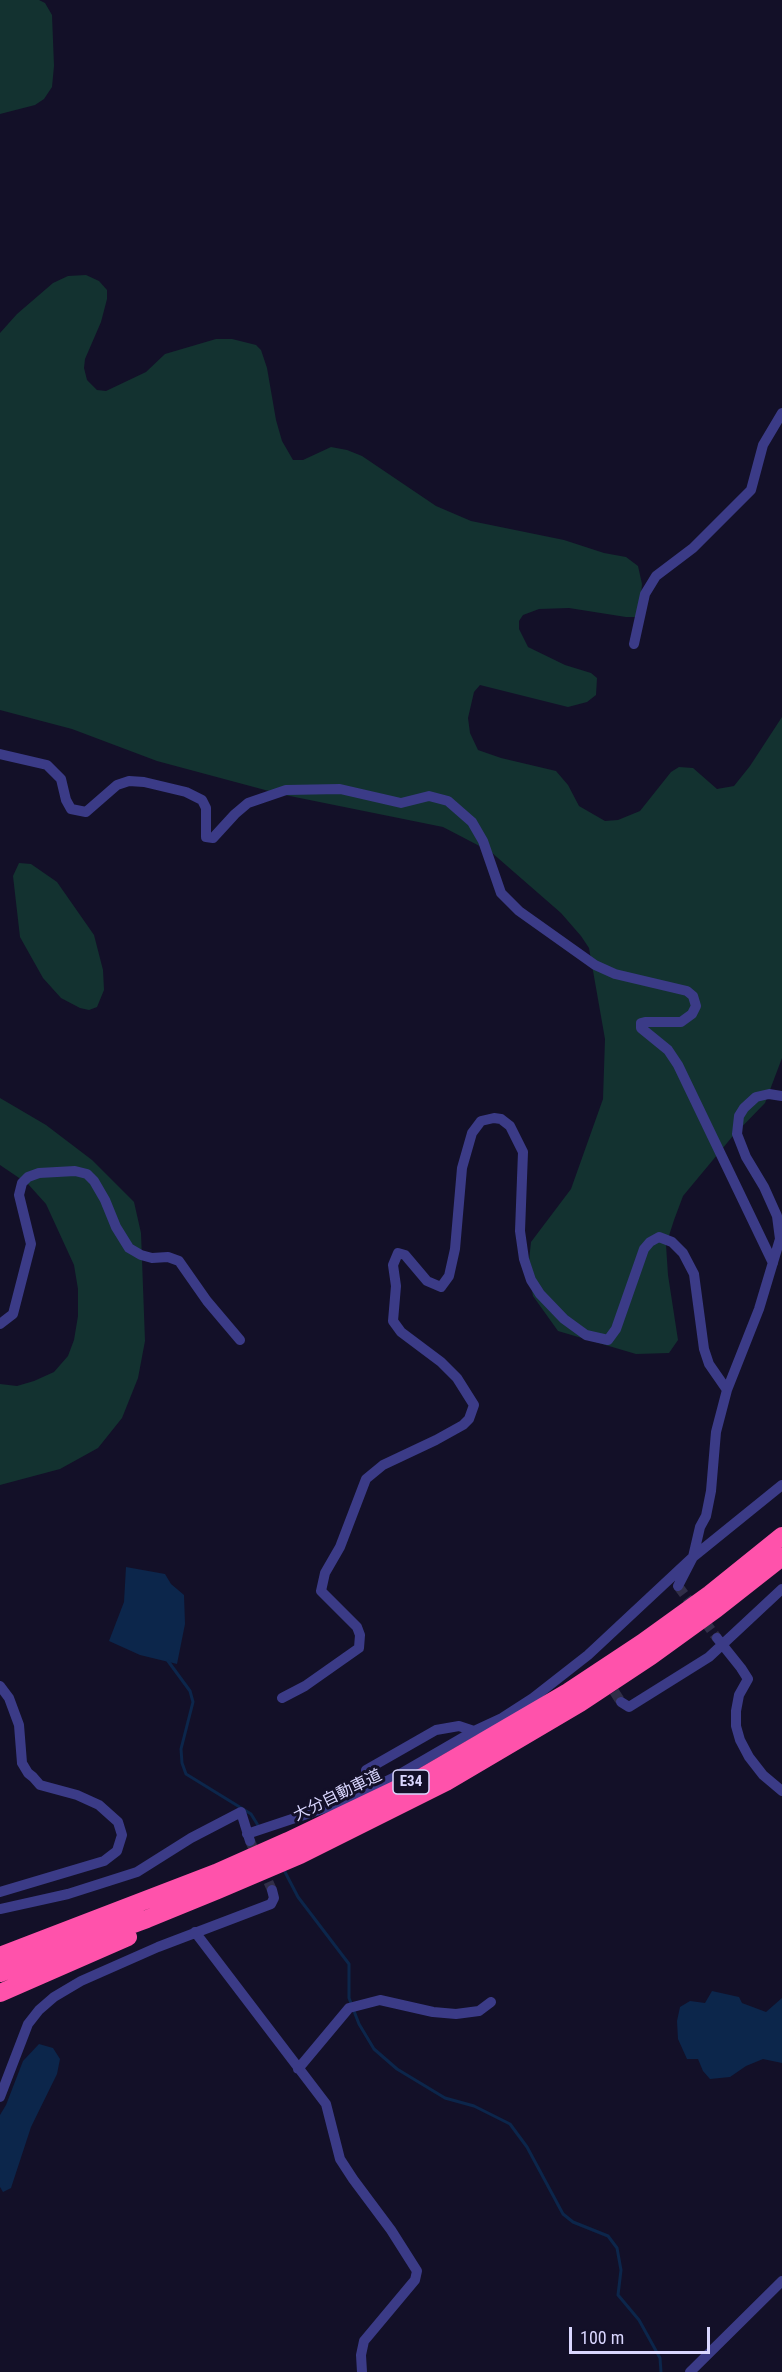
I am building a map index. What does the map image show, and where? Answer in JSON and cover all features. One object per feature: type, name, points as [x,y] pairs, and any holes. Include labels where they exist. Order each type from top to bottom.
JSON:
[{"type":"highway","name":"大分自動車道","points":[[0,1956],[135,1905],[288,1841],[424,1776],[568,1692],[642,1643],[710,1594],[782,1536]]},
{"type":"highway","name":"E34","points":[[0,1973],[147,1919],[300,1855],[446,1782],[580,1703],[707,1616],[782,1557]]},
{"type":"highway","points":[[0,1993],[159,1923],[300,1855]]},
{"type":"highway","points":[[0,1950],[135,1905]]},
{"type":"street","points":[[634,644],[645,594],[656,576],[693,548],[751,490],[763,445],[782,412]]},
{"type":"street","points":[[0,754],[47,765],[62,779],[66,800],[71,809],[86,812],[117,785],[129,781],[144,782],[186,792],[202,800],[206,808],[206,837],[213,838],[248,803],[286,790],[340,789],[401,803],[429,796],[448,801],[472,822],[483,841],[501,893],[519,911],[595,965],[615,974],[687,991],[693,996],[696,1006],[692,1014],[681,1022],[645,1022],[640,1023],[641,1028],[668,1050],[678,1065],[773,1263]]},
{"type":"street","points":[[678,1586],[693,1557],[700,1527],[706,1516],[711,1491],[716,1432],[727,1390],[759,1309],[780,1239],[777,1216],[764,1187],[746,1157],[737,1134],[739,1116],[756,1097],[769,1094],[782,1096]]},
{"type":"street","points":[[282,1698],[305,1686],[359,1648],[360,1635],[357,1627],[321,1591],[325,1573],[340,1547],[366,1479],[383,1465],[463,1425],[469,1419],[474,1405],[457,1378],[441,1362],[401,1332],[393,1321],[396,1286],[393,1264],[398,1253],[405,1255],[427,1281],[441,1287],[449,1276],[455,1249],[462,1168],[472,1133],[481,1121],[501,1119],[510,1126],[523,1152],[520,1231],[524,1259],[531,1280],[540,1294],[564,1320],[586,1335],[608,1340],[616,1329],[644,1249],[659,1237],[672,1242],[683,1253],[694,1274],[704,1349],[709,1364],[727,1390]]},
{"type":"street","points":[[0,1324],[13,1314],[31,1244],[19,1196],[22,1183],[28,1177],[39,1173],[75,1171],[87,1174],[94,1181],[129,1248],[152,1258],[168,1257],[180,1260],[207,1301],[240,1340]]},
{"type":"street","points":[[0,1909],[68,1894],[137,1872],[191,1838],[241,1812],[251,1835],[266,1827],[346,1801],[393,1778],[474,1731],[502,1718],[533,1698],[588,1655],[693,1557],[782,1485]]},
{"type":"street","points":[[621,1702],[629,1707],[709,1656],[719,1641],[782,1589]]},
{"type":"street","points":[[719,1641],[748,1679],[739,1695],[736,1711],[736,1726],[740,1740],[763,1775],[782,1791]]},
{"type":"street","points":[[588,1655],[596,1665]]},
{"type":"street","points":[[0,1686],[9,1698],[19,1725],[22,1763],[27,1773],[40,1785],[77,1795],[99,1805],[118,1822],[122,1835],[117,1851],[104,1861],[0,1892]]},
{"type":"street","points":[[366,1770],[436,1730],[459,1726],[474,1731]]},
{"type":"street","points":[[0,2097],[28,2024],[54,1997],[81,1982],[195,1932],[271,1905],[274,1898],[272,1890]]},
{"type":"street","points":[[195,1932],[326,2104],[340,2159],[392,2230],[417,2271],[415,2280],[364,2341],[361,2355],[362,2372]]},
{"type":"street","points":[[298,2069],[349,2008],[380,2000],[433,2012],[456,2014],[479,2011],[491,2002]]},
{"type":"street","points":[[690,2372],[782,2281]]},
{"type":"green space","points":[[0,0],[39,0],[45,3],[52,15],[54,66],[52,87],[44,99],[35,105],[0,114]]},
{"type":"green space","points":[[86,275],[99,281],[107,290],[101,322],[85,359],[84,368],[87,380],[97,390],[106,391],[146,372],[165,354],[216,339],[232,339],[256,345],[261,350],[267,368],[282,441],[293,460],[303,460],[331,447],[347,450],[362,456],[436,506],[471,521],[564,540],[604,553],[626,557],[638,566],[642,584],[640,607],[636,617],[569,608],[539,609],[523,615],[519,621],[519,629],[528,647],[565,665],[591,673],[597,678],[596,695],[587,702],[568,707],[480,685],[474,692],[468,718],[470,733],[478,750],[556,771],[568,785],[579,806],[605,821],[618,820],[640,811],[671,772],[679,767],[693,768],[717,789],[734,786],[782,717],[782,1058],[765,1103],[732,1137],[683,1196],[666,1245],[678,1340],[669,1353],[636,1354],[558,1331],[533,1296],[528,1270],[531,1242],[571,1189],[603,1099],[605,1039],[589,948],[561,913],[491,852],[443,827],[280,794],[157,761],[72,729],[0,710],[0,333],[17,314],[53,283],[68,276]]},
{"type":"green space","points":[[19,863],[31,864],[57,882],[94,935],[103,970],[104,990],[97,1007],[89,1010],[80,1008],[61,998],[43,978],[20,937],[13,876]]},
{"type":"green space","points":[[0,1098],[46,1125],[92,1160],[134,1202],[141,1233],[145,1341],[138,1378],[122,1418],[98,1448],[60,1469],[0,1485],[0,1384],[17,1386],[34,1381],[54,1372],[68,1356],[74,1340],[78,1316],[78,1289],[74,1265],[46,1204],[28,1184],[0,1165]]},
{"type":"water","points":[[126,1567],[165,1574],[171,1584],[184,1595],[185,1624],[177,1664],[140,1655],[109,1641],[124,1602]]},
{"type":"water","points":[[712,1991],[739,1997],[742,2003],[766,2012],[782,1998],[782,2063],[763,2059],[746,2066],[730,2077],[710,2079],[703,2071],[698,2059],[687,2059],[678,2039],[677,2021],[680,2007],[690,2001],[705,2003]]},
{"type":"water","points":[[39,2044],[53,2048],[60,2059],[57,2074],[31,2127],[11,2188],[3,2192],[0,2187],[0,2115],[23,2061]]},
{"type":"waterway","points":[[168,1661],[190,1691],[193,1702],[181,1749],[186,1774],[251,1814],[259,1827]]},
{"type":"waterway","points":[[285,1872],[298,1897],[349,1964],[349,1998],[359,2024],[374,2049],[397,2069],[445,2098],[474,2106],[510,2124],[527,2147],[563,2214],[573,2222],[608,2236],[617,2248],[621,2270],[618,2295],[639,2320],[660,2358],[661,2372]]},
{"type":"tunnel","points":[[678,1586],[717,1638]]},
{"type":"tunnel","points":[[606,1679],[621,1702]]},
{"type":"tunnel","points":[[250,1841],[272,1890]]}]
